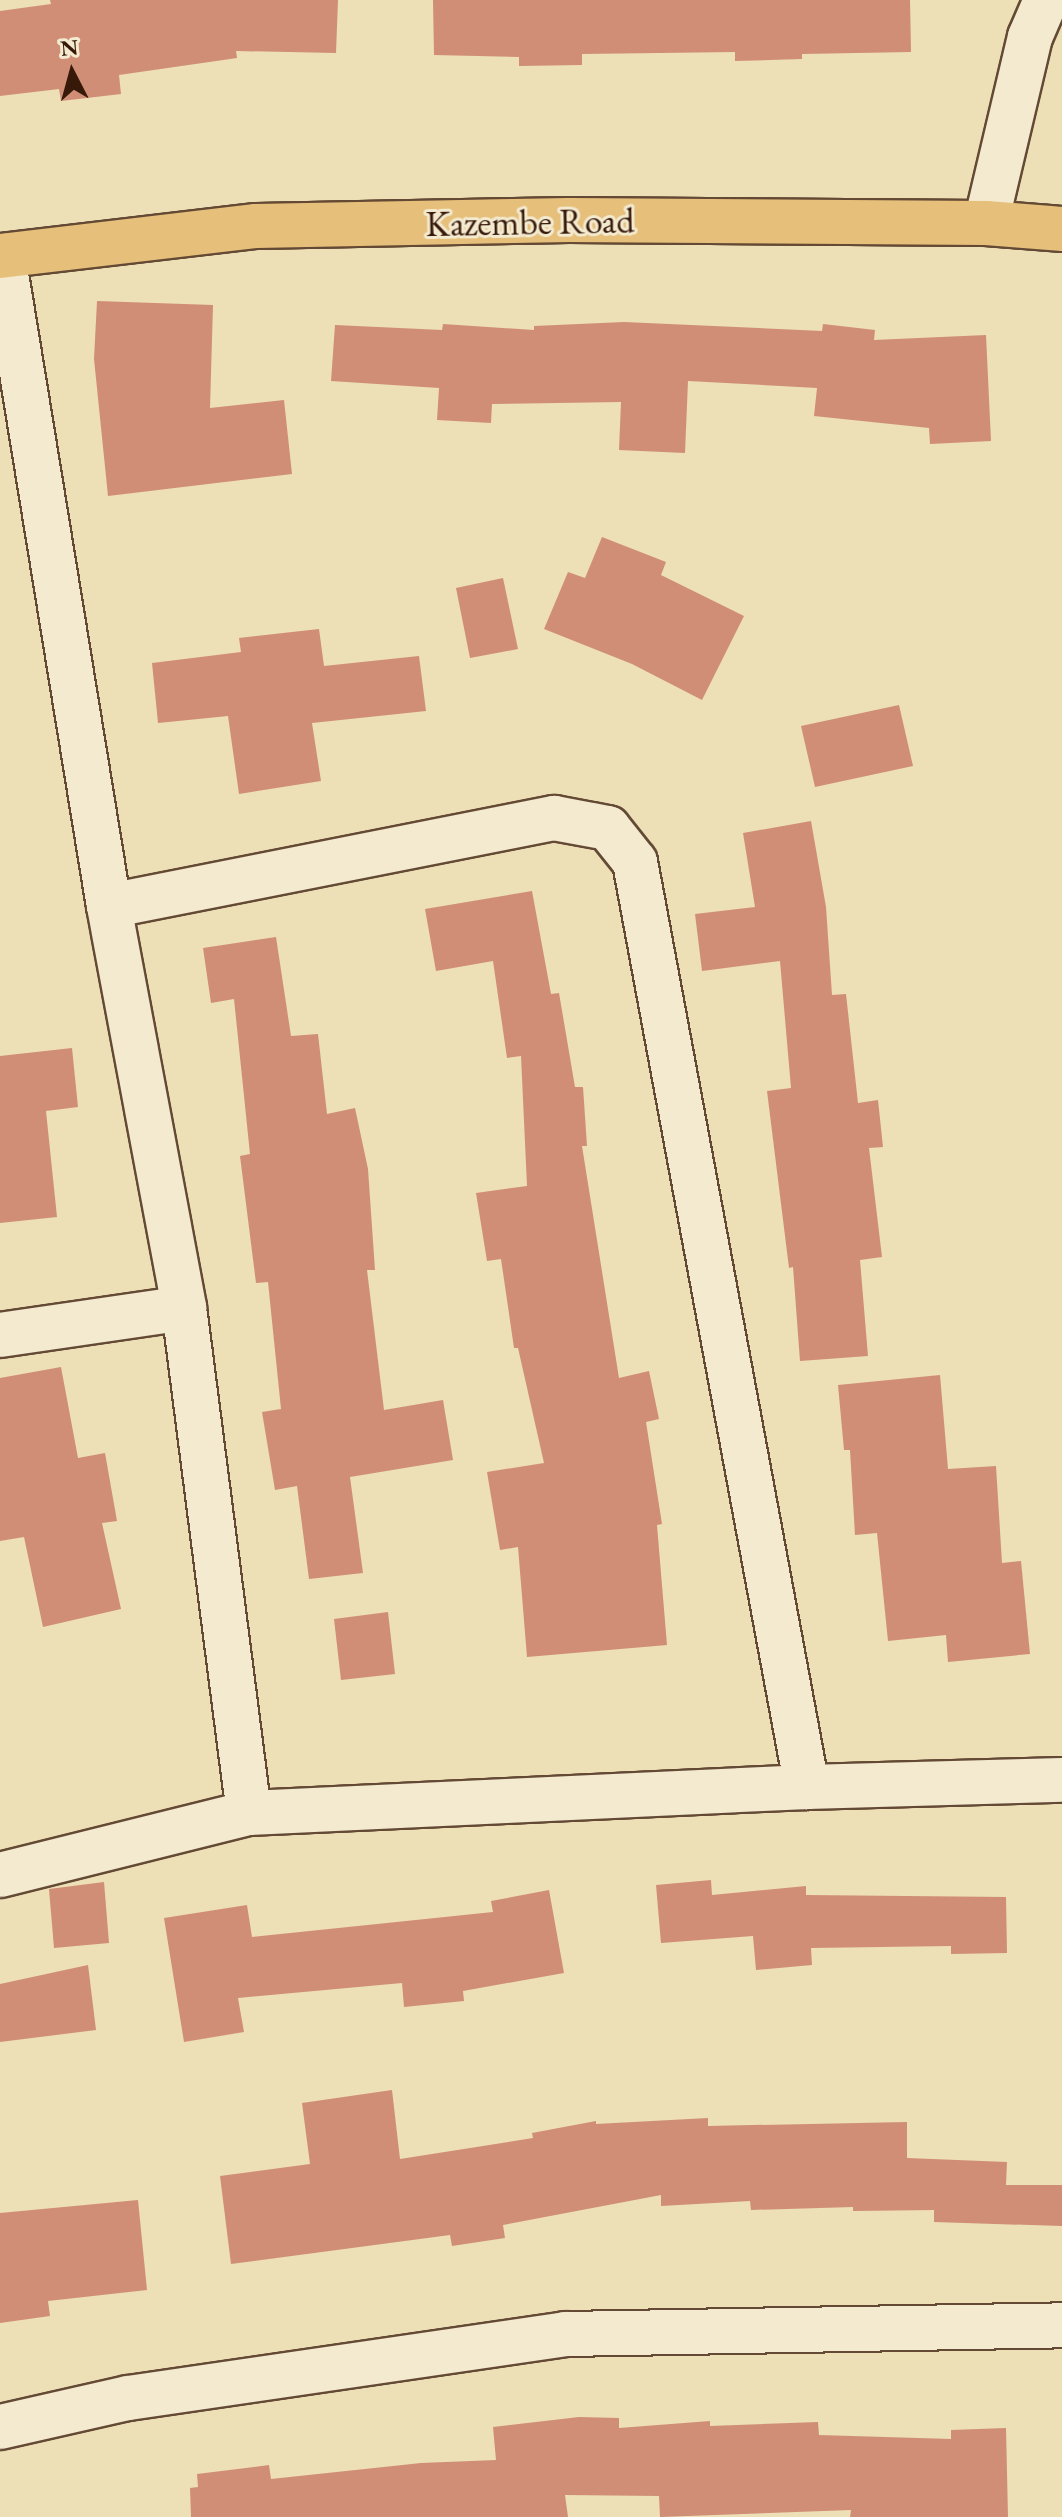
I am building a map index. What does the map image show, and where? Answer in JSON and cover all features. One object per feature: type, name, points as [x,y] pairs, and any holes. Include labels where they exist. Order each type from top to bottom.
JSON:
[{"type":"main road","name":"Kazembe Road","points":[[2,256],[256,226],[569,220],[986,223],[1062,229]]},
{"type":"street","points":[[986,223],[1030,37],[1046,0]]},
{"type":"street","points":[[2,256],[109,906],[184,1308],[249,1813]]},
{"type":"street","points":[[109,906],[554,818],[608,828],[635,862],[807,1787]]},
{"type":"street","points":[[0,1335],[184,1308]]},
{"type":"street","points":[[0,1875],[249,1813],[807,1787],[1062,1780]]},
{"type":"street","points":[[0,2427],[128,2398],[565,2334],[1062,2325]]},
{"type":"building","points":[[50,0],[338,0],[336,53],[236,51],[237,58],[119,75],[121,94],[61,101],[59,89],[0,96],[0,11],[51,4]]},
{"type":"building","points":[[433,0],[910,0],[911,52],[802,54],[802,59],[735,61],[735,52],[582,54],[582,65],[519,66],[519,57],[434,55]]},
{"type":"building","points":[[97,301],[213,305],[210,408],[284,400],[292,474],[108,496],[94,359]]},
{"type":"building","points":[[624,322],[822,331],[823,324],[875,330],[874,340],[986,335],[991,441],[930,444],[929,428],[814,416],[817,388],[688,381],[685,453],[619,450],[621,402],[492,404],[491,423],[437,420],[439,388],[331,381],[335,325],[442,330],[443,324],[534,330],[534,326]]},
{"type":"building","points":[[602,537],[666,562],[661,575],[744,616],[702,700],[632,664],[544,629],[568,572],[585,578]]},
{"type":"building","points":[[503,578],[518,649],[470,658],[456,588]]},
{"type":"building","points":[[319,629],[324,666],[419,656],[426,711],[312,723],[321,781],[239,794],[228,716],[158,723],[152,663],[241,652],[239,638]]},
{"type":"building","points":[[899,705],[913,766],[815,787],[801,726]]},
{"type":"building","points":[[811,821],[826,907],[832,995],[846,994],[858,1103],[878,1100],[883,1147],[869,1148],[882,1257],[860,1260],[868,1356],[800,1361],[793,1267],[789,1268],[767,1091],[791,1088],[780,961],[702,971],[695,914],[755,907],[743,833]]},
{"type":"building","points":[[532,891],[551,994],[559,993],[575,1087],[583,1087],[587,1146],[582,1146],[619,1378],[649,1371],[659,1419],[646,1422],[662,1524],[657,1525],[667,1645],[527,1657],[518,1547],[500,1550],[487,1472],[544,1463],[518,1348],[514,1348],[501,1259],[487,1261],[476,1193],[527,1186],[521,1056],[507,1058],[493,961],[436,971],[425,909]]},
{"type":"building","points":[[276,937],[291,1036],[318,1034],[327,1114],[355,1108],[368,1169],[375,1270],[367,1270],[384,1410],[443,1400],[453,1460],[350,1477],[363,1573],[309,1579],[297,1486],[275,1490],[262,1412],[281,1409],[268,1282],[256,1283],[240,1156],[250,1154],[234,999],[211,1003],[203,948]]},
{"type":"building","points":[[72,1048],[78,1107],[46,1111],[57,1217],[0,1223],[0,1056]]},
{"type":"building","points":[[61,1367],[78,1458],[105,1453],[117,1521],[102,1523],[121,1609],[43,1627],[24,1537],[0,1541],[0,1378]]},
{"type":"building","points":[[940,1375],[948,1469],[996,1466],[1002,1563],[1021,1561],[1030,1654],[948,1662],[946,1635],[888,1641],[877,1533],[855,1535],[850,1450],[844,1450],[838,1385]]},
{"type":"building","points":[[388,1612],[395,1674],[341,1680],[334,1619]]},
{"type":"building","points":[[711,1880],[712,1895],[806,1886],[806,1895],[1006,1897],[1007,1953],[951,1954],[951,1946],[811,1948],[812,1965],[756,1970],[753,1936],[661,1943],[656,1885]]},
{"type":"building","points":[[104,1882],[109,1943],[54,1948],[49,1889]]},
{"type":"building","points":[[549,1890],[564,1973],[463,1991],[464,2001],[404,2007],[402,1983],[238,1998],[244,2032],[184,2042],[164,1918],[247,1905],[252,1937],[493,1912],[491,1901]]},
{"type":"building","points":[[88,1965],[96,2030],[0,2042],[0,1984]]},
{"type":"building","points":[[392,2090],[400,2159],[533,2138],[532,2133],[596,2121],[596,2124],[708,2118],[708,2126],[907,2122],[907,2158],[1007,2162],[1006,2185],[1062,2185],[1062,2226],[934,2222],[934,2210],[853,2211],[853,2207],[751,2210],[750,2201],[661,2206],[661,2195],[503,2225],[505,2238],[452,2246],[450,2235],[231,2264],[220,2176],[310,2164],[302,2103]]},
{"type":"building","points":[[138,2200],[147,2290],[48,2301],[50,2316],[0,2323],[0,2213]]},
{"type":"building","points":[[579,2417],[619,2418],[619,2428],[710,2421],[710,2426],[818,2422],[819,2435],[951,2439],[951,2430],[1006,2428],[1008,2517],[850,2517],[851,2510],[660,2517],[659,2496],[565,2495],[568,2517],[191,2517],[190,2488],[198,2487],[197,2474],[269,2465],[271,2479],[421,2463],[496,2460],[493,2427]]}]
